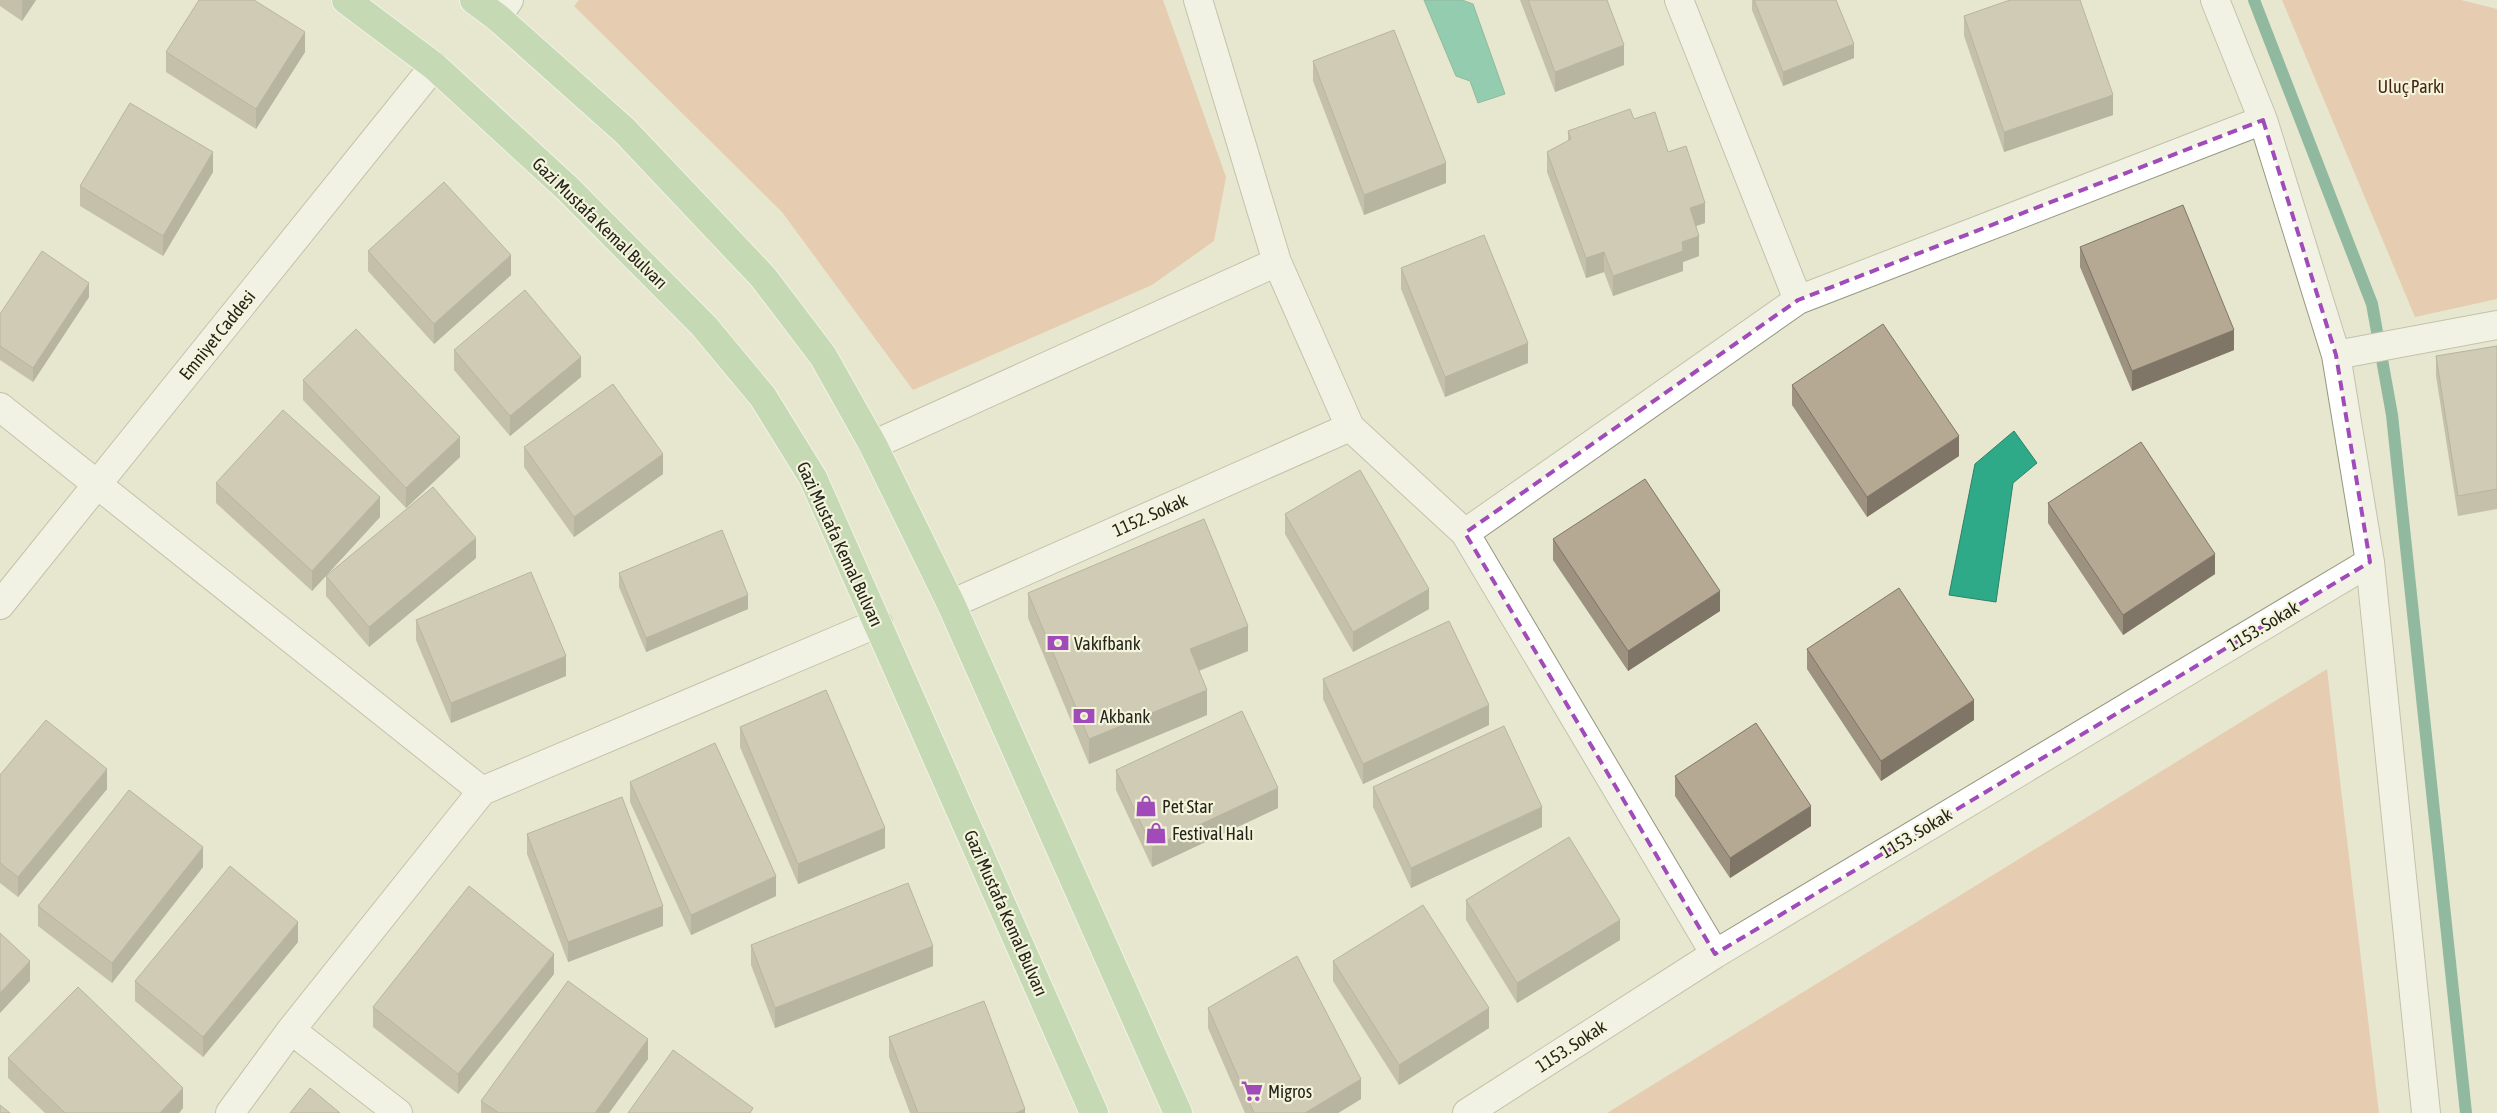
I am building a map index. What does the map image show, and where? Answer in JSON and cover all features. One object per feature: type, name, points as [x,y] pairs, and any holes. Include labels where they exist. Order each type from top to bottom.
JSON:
[{"type":"main road","name":"Gazi Mustafa Kemal Bulvarı","points":[[346,0],[434,66],[567,188],[704,326],[763,397],[813,478],[1094,1113]]},
{"type":"main road","points":[[474,0],[503,8],[625,131],[764,277],[822,356],[873,444],[951,604],[1178,1113]]},
{"type":"street","points":[[1198,0],[1277,262],[1350,426],[1465,533],[1715,954]]},
{"type":"street","points":[[1679,0],[1798,300]]},
{"type":"street","points":[[2215,0],[2263,120],[2344,354],[2370,562],[2426,1113]]},
{"type":"street","name":"Emniyet Caddesi","points":[[0,605],[434,66]]},
{"type":"street","points":[[1465,533],[1798,300],[2263,120]]},
{"type":"street","points":[[873,444],[1277,262]]},
{"type":"street","points":[[2344,354],[2497,325]]},
{"type":"street","points":[[0,407],[482,791]]},
{"type":"street","name":"1152. Sokak","points":[[951,604],[1350,426]]},
{"type":"street","name":"1153. Sokak","points":[[1466,1113],[1715,954],[2370,562]]},
{"type":"street","points":[[230,1113],[291,1030],[482,791],[878,623]]},
{"type":"street","points":[[291,1030],[398,1113]]},
{"type":"highlighted area","points":[[2263,120],[2336,355],[2370,562],[1715,954],[1465,533],[1798,300]]},
{"type":"green space","points":[[579,0],[1163,0],[1226,177],[1214,241],[1152,285],[913,390],[782,212],[574,6]]},
{"type":"green space","name":"Uluç Parkı","points":[[2282,0],[2461,0],[2497,9],[2497,299],[2415,317]]},
{"type":"green space","points":[[2327,669],[2379,1113],[1607,1113]]},
{"type":"shaded area","points":[[1424,0],[1462,0],[1473,4],[1505,94],[1478,103],[1470,81],[1456,76]]},
{"type":"shaded area","points":[[2014,431],[2037,463],[2013,483],[1996,602],[1949,595],[1975,464]]},
{"type":"building","points":[[199,0],[254,0],[305,32],[256,109],[166,52]]},
{"type":"building","points":[[1528,0],[1607,0],[1624,45],[1555,72]]},
{"type":"building","points":[[1754,0],[1836,0],[1854,44],[1783,72]]},
{"type":"building","points":[[2010,0],[2080,0],[2113,95],[2004,132],[1964,16]]},
{"type":"building","points":[[1394,30],[1446,163],[1364,195],[1313,61]]},
{"type":"building","points":[[130,103],[213,152],[163,236],[80,186]]},
{"type":"building","points":[[1630,109],[1634,119],[1655,112],[1668,152],[1686,146],[1705,203],[1690,208],[1699,236],[1682,242],[1683,251],[1613,276],[1604,252],[1586,258],[1547,152],[1571,139],[1568,131]]},
{"type":"building","points":[[444,182],[511,255],[434,324],[368,251]]},
{"type":"building","points":[[2183,205],[2234,330],[2132,371],[2080,247]]},
{"type":"building","points":[[1484,235],[1528,343],[1445,377],[1401,268]]},
{"type":"building","points":[[42,251],[89,283],[33,368],[0,346],[0,314]]},
{"type":"building","points":[[525,290],[581,357],[510,416],[454,350]]},
{"type":"building","points":[[1883,324],[1959,436],[1867,497],[1792,385]]},
{"type":"building","points":[[356,329],[460,437],[406,488],[303,380]]},
{"type":"building","points":[[2497,346],[2497,489],[2458,496],[2436,356]]},
{"type":"building","points":[[613,384],[663,454],[574,517],[524,447]]},
{"type":"building","points":[[283,410],[380,497],[312,571],[216,483]]},
{"type":"building","points":[[2141,442],[2215,554],[2123,615],[2048,503]]},
{"type":"building","points":[[1360,470],[1429,589],[1353,632],[1285,514]]},
{"type":"building","points":[[1645,479],[1720,591],[1628,651],[1553,539]]},
{"type":"building","points":[[433,487],[476,538],[369,627],[326,576]]},
{"type":"building","points":[[1204,519],[1248,626],[1190,649],[1207,690],[1089,739],[1028,593]]},
{"type":"building","points":[[722,530],[748,595],[646,638],[619,573]]},
{"type":"building","points":[[531,572],[566,656],[451,703],[416,620]]},
{"type":"building","points":[[1899,588],[1974,700],[1881,761],[1807,649]]},
{"type":"building","points":[[1449,621],[1489,705],[1363,764],[1323,679]]},
{"type":"building","points":[[826,690],[885,828],[798,864],[740,727]]},
{"type":"building","points":[[1242,711],[1278,788],[1152,847],[1116,770]]},
{"type":"building","points":[[46,720],[107,769],[18,877],[0,863],[0,775]]},
{"type":"building","points":[[1756,723],[1811,806],[1730,858],[1675,776]]},
{"type":"building","points":[[1504,726],[1542,807],[1411,868],[1373,787]]},
{"type":"building","points":[[715,743],[776,876],[691,915],[630,782]]},
{"type":"building","points":[[129,790],[203,847],[112,963],[38,906]]},
{"type":"building","points":[[622,797],[663,906],[568,942],[527,834]]},
{"type":"building","points":[[1569,837],[1620,920],[1517,983],[1466,900]]},
{"type":"building","points":[[230,866],[298,922],[203,1037],[135,981]]},
{"type":"building","points":[[908,883],[933,946],[775,1008],[751,945]]},
{"type":"building","points":[[469,886],[554,954],[458,1074],[373,1007]]},
{"type":"building","points":[[1423,905],[1489,1008],[1399,1065],[1333,961]]},
{"type":"building","points":[[0,933],[30,961],[0,993]]},
{"type":"building","points":[[1297,956],[1361,1079],[1305,1113],[1254,1113],[1208,1008]]},
{"type":"building","points":[[568,981],[648,1039],[595,1113],[499,1113],[481,1101]]},
{"type":"building","points":[[78,987],[183,1088],[160,1113],[65,1113],[8,1058]]},
{"type":"building","points":[[984,1001],[1025,1109],[1016,1113],[918,1113],[889,1037]]},
{"type":"building","points":[[673,1050],[753,1108],[750,1113],[628,1113]]},
{"type":"building","points":[[310,1088],[340,1113],[290,1113]]},
{"type":"building","points":[[0,1105],[10,1113],[0,1113]]},
{"type":"waterway","points":[[2254,0],[2372,304],[2392,415],[2466,1113]]},
{"type":"place","name":"Vakıfbank","points":[[1058,643]]},
{"type":"place","name":"Akbank","points":[[1084,716]]},
{"type":"place","name":"Pet Star","points":[[1146,806]]},
{"type":"place","name":"Festival Halı","points":[[1156,833]]},
{"type":"place","name":"Migros","points":[[1252,1091]]}]
